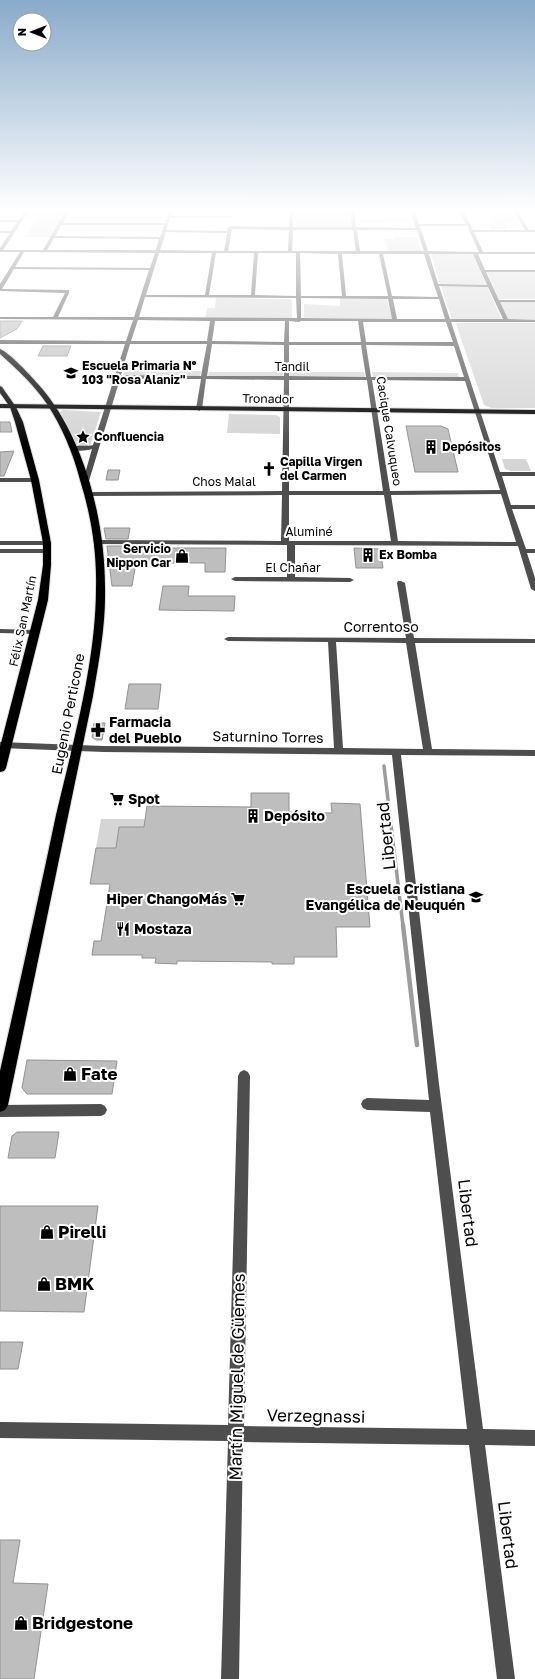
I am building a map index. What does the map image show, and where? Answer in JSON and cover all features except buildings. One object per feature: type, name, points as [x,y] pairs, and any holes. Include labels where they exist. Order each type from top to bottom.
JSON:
[{"type":"highway","name":"Eugenio Perticone","points":[[0,351],[32,381],[53,408],[81,466],[98,542],[101,587],[98,628],[88,696],[0,1105]]},
{"type":"highway","name":"Félix San Martín","points":[[0,388],[13,407],[21,429],[35,480],[47,547],[45,589],[35,632],[3,745],[0,768]]},
{"type":"main road","name":"Tronador","points":[[0,406],[53,408],[535,412]]},
{"type":"street","points":[[45,290],[67,291],[55,318]]},
{"type":"street","points":[[87,489],[107,408],[145,290]]},
{"type":"street","points":[[207,296],[208,290]]},
{"type":"street","points":[[253,290],[253,297]]},
{"type":"street","points":[[299,290],[299,321]]},
{"type":"street","points":[[343,290],[344,297]]},
{"type":"street","points":[[389,290],[395,321]]},
{"type":"street","points":[[439,290],[535,589]]},
{"type":"street","points":[[492,290],[506,321]]},
{"type":"street","points":[[143,296],[441,298]]},
{"type":"street","points":[[496,301],[535,301]]},
{"type":"street","points":[[0,318],[287,321],[535,321]]},
{"type":"street","points":[[199,409],[213,320]]},
{"type":"street","points":[[287,321],[286,493],[291,580]]},
{"type":"street","name":"Cacique Calvuqueo","points":[[360,321],[395,544]]},
{"type":"street","points":[[0,342],[456,344]]},
{"type":"street","points":[[119,370],[127,370]]},
{"type":"street","points":[[197,370],[212,371]]},
{"type":"street","name":"Tandil","points":[[279,371],[294,371]]},
{"type":"street","points":[[360,371],[375,372]]},
{"type":"street","points":[[457,372],[465,372]]},
{"type":"street","name":"Tandil","points":[[117,376],[467,379]]},
{"type":"street","points":[[73,448],[86,449],[97,446]]},
{"type":"street","points":[[498,474],[535,474]]},
{"type":"street","points":[[0,480],[35,480]]},
{"type":"street","name":"Chos Malal","points":[[87,489],[286,493],[504,492]]},
{"type":"street","points":[[508,506],[535,507]]},
{"type":"street","name":"Aluminé","points":[[98,542],[395,544],[521,548],[535,551]]},
{"type":"street","points":[[0,543],[47,547]]},
{"type":"street","points":[[0,551],[47,547]]},
{"type":"street","name":"El Chañar","points":[[235,579],[350,580]]},
{"type":"street","points":[[401,583],[428,752]]},
{"type":"street","points":[[0,631],[35,632]]},
{"type":"street","name":"Correntoso","points":[[228,639],[535,641]]},
{"type":"street","points":[[332,640],[339,752]]},
{"type":"street","name":"Saturnino Torres","points":[[3,745],[76,749],[535,753]]},
{"type":"street","name":"Libertad","points":[[396,752],[435,1106],[506,1679]]},
{"type":"street","name":"Martín Miguel de Güemes","points":[[230,1679],[244,1076]]},
{"type":"street","points":[[367,1104],[435,1106]]},
{"type":"street","points":[[0,1111],[101,1110]]},
{"type":"street","name":"Verzegnassi","points":[[0,1430],[535,1438]]},
{"type":"shaded area","points":[[442,290],[489,290],[502,320],[452,320]]},
{"type":"shaded area","points":[[495,290],[535,290],[535,299],[499,299]]},
{"type":"shaded area","points":[[216,298],[289,299],[292,300],[292,318],[205,319],[207,308],[215,308]]},
{"type":"shaded area","points":[[340,298],[387,299],[392,319],[304,318],[304,304],[340,306]]},
{"type":"shaded area","points":[[500,302],[535,302],[535,320],[508,320]]},
{"type":"shaded area","points":[[535,323],[535,408],[491,408],[484,405],[456,324]]},
{"type":"shaded area","points":[[124,371],[201,371],[200,376],[123,375]]},
{"type":"shaded area","points":[[209,372],[283,372],[283,376],[208,376]]},
{"type":"shaded area","points":[[290,372],[364,372],[365,377],[290,376]]},
{"type":"shaded area","points":[[372,372],[458,373],[459,378],[373,377]]},
{"type":"shaded area","points":[[63,410],[101,412],[90,446],[78,447],[76,445],[59,412]]},
{"type":"shaded area","points":[[229,414],[276,415],[280,417],[280,434],[227,433]]},
{"type":"shaded area","points":[[502,459],[526,459],[531,471],[511,471],[505,469]]},
{"type":"shaded area","points":[[101,819],[145,819],[144,827],[119,827],[116,848],[96,848]]},
{"type":"waterway","points":[[384,766],[403,926]]},
{"type":"waterway","points":[[403,925],[417,1045]]},
{"type":"place","name":"Escuela Primaria Nº 103 \"Rosa Alaniz\"","points":[[71,373]]},
{"type":"place","name":"Confluencia","points":[[83,437]]},
{"type":"place","name":"Depósitos","points":[[431,447]]},
{"type":"place","name":"Capilla Virgen del Carmen","points":[[269,469]]},
{"type":"place","name":"Ex Bomba","points":[[368,555]]},
{"type":"place","name":"Servicio Nippon Car","points":[[182,556]]},
{"type":"place","name":"Farmacia del Pueblo","points":[[98,730]]},
{"type":"place","name":"Spot","points":[[117,799]]},
{"type":"place","name":"Depósito","points":[[253,816]]},
{"type":"place","name":"Escuela Cristiana Evangélica de Neuquén","points":[[476,897]]},
{"type":"place","name":"Hiper ChangoMás","points":[[238,899]]},
{"type":"place","name":"Mostaza","points":[[123,929]]},
{"type":"place","name":"Fate","points":[[70,1074]]},
{"type":"place","name":"Pirelli","points":[[47,1232]]},
{"type":"place","name":"BMK","points":[[44,1284]]},
{"type":"place","name":"Bridgestone","points":[[21,1623]]}]
